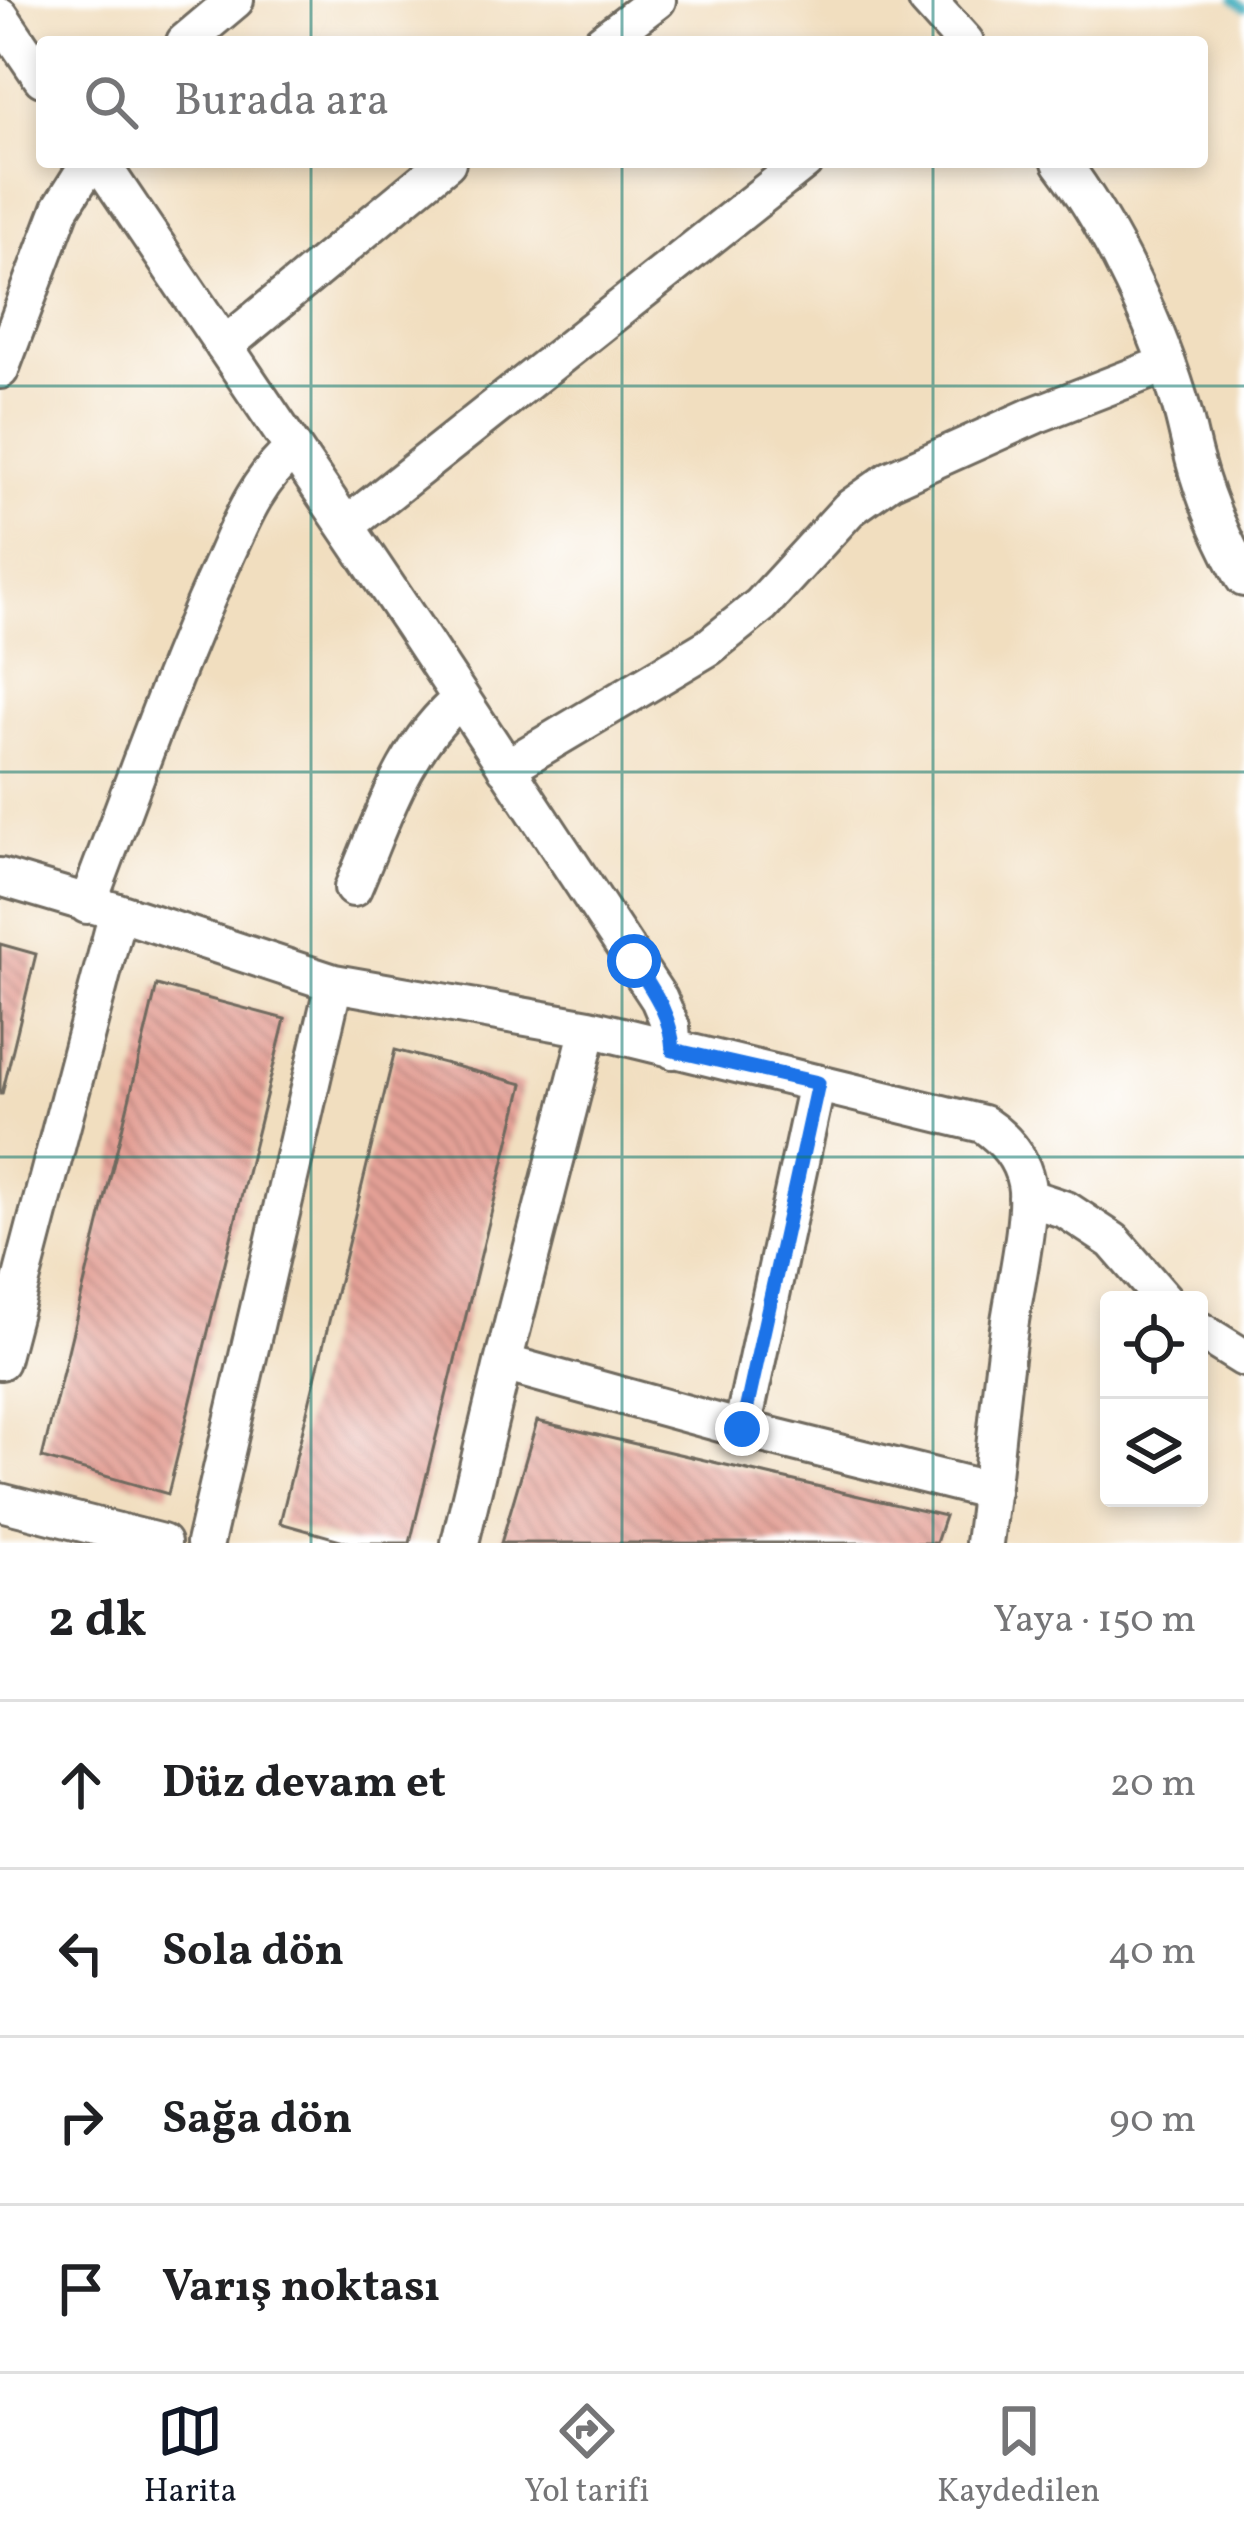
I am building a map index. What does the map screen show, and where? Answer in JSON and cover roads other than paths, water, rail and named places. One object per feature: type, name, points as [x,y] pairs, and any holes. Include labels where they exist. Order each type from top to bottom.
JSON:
[{"type":"street","points":[[191,36],[235,0]]},
{"type":"street","points":[[610,36],[657,0]]},
{"type":"street","points":[[927,0],[958,36]]},
{"type":"street","points":[[0,16],[36,69]]},
{"type":"street","points":[[0,370],[61,208],[86,168]]},
{"type":"street","points":[[104,168],[659,999],[671,1027],[673,1050]]},
{"type":"street","points":[[224,346],[441,168]]},
{"type":"street","points":[[346,526],[796,168]]},
{"type":"street","points":[[1066,168],[1118,256],[1166,364],[1209,505],[1244,578]]},
{"type":"street","points":[[506,768],[709,647],[773,593],[849,509],[890,480],[1035,415],[1166,364]]},
{"type":"street","points":[[0,1361],[103,908],[179,657],[254,495],[264,478],[294,449]]},
{"type":"street","points":[[353,888],[409,759],[433,725],[461,699]]},
{"type":"street","points":[[0,877],[334,983],[589,1028],[983,1124],[1013,1153],[1028,1197],[984,1543]]},
{"type":"street","points":[[205,1543],[334,983]]},
{"type":"street","points":[[460,1543],[589,1028]]},
{"type":"street","points":[[742,1429],[818,1083]]},
{"type":"street","points":[[1028,1197],[1066,1210],[1112,1241],[1156,1291]]},
{"type":"street","points":[[1208,1336],[1244,1358]]},
{"type":"street","points":[[503,1363],[991,1491]]},
{"type":"street","points":[[0,1502],[162,1543]]},
{"type":"waterway","points":[[1234,0],[1244,8]]}]
